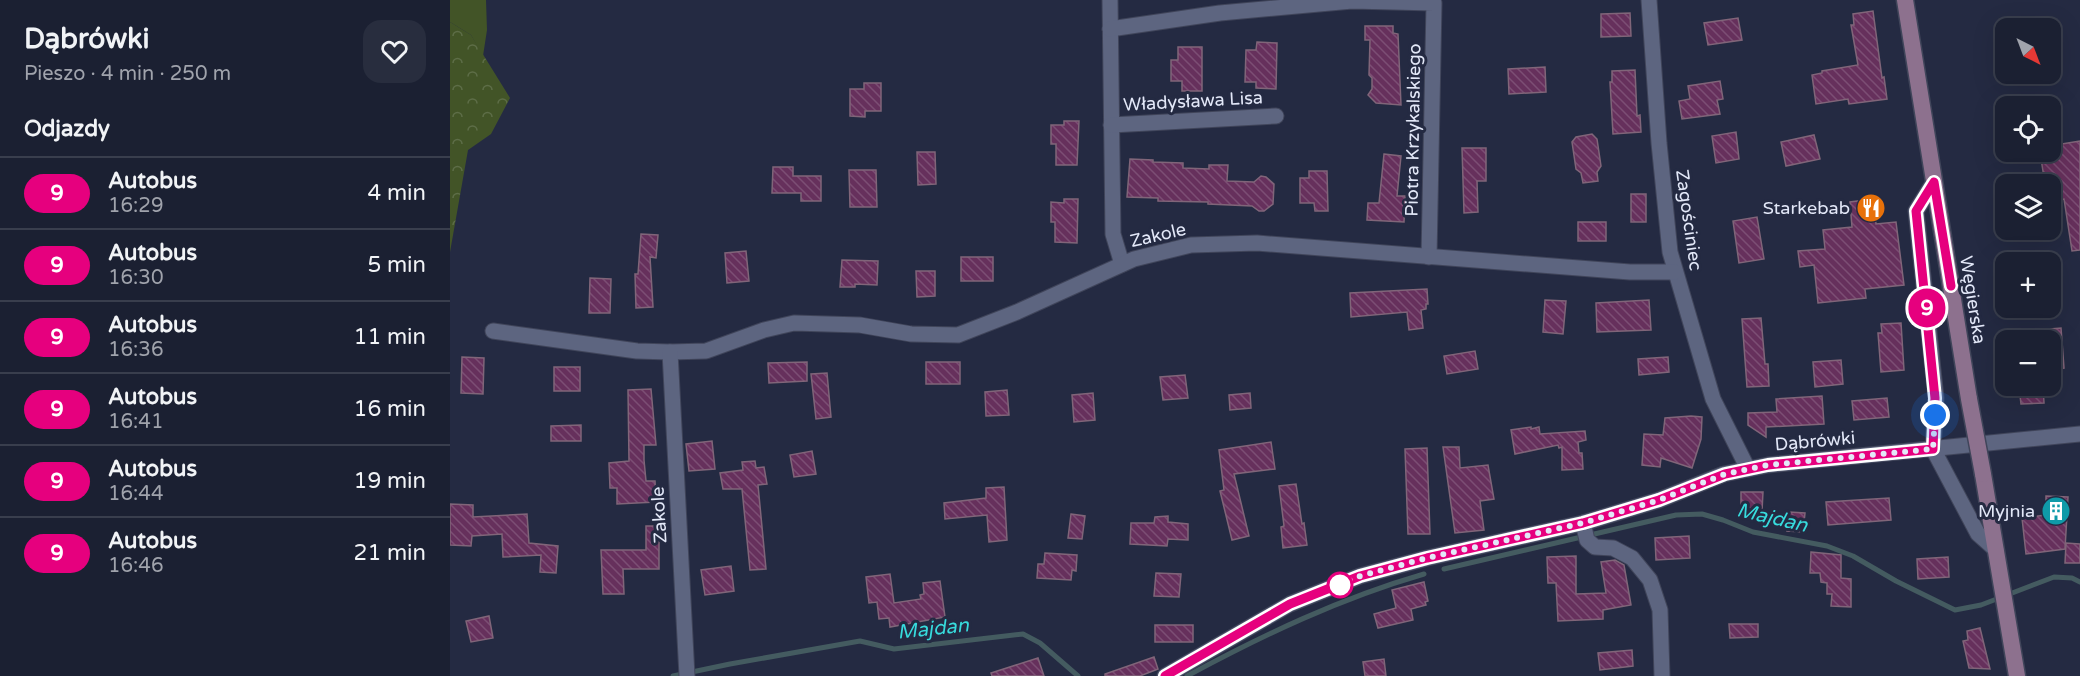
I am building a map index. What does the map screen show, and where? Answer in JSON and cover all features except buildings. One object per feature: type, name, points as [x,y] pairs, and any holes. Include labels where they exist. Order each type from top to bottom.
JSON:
[{"type":"main road","name":"Węgierska","points":[[1905,0],[2017,676]]},
{"type":"street","name":"Władysława Lisa","points":[[1110,0],[1113,234],[1122,264]]},
{"type":"street","name":"Zagościniec","points":[[1649,0],[1659,143],[1670,252],[1713,399],[1748,469]]},
{"type":"street","name":"Piotra Krzykalskiego","points":[[1110,29],[1220,13],[1341,2],[1434,3],[1429,257]]},
{"type":"street","name":"Władysława Lisa","points":[[1111,125],[1276,116]]},
{"type":"street","points":[[1934,182],[1916,211],[1935,398],[1933,449],[1978,534],[1996,550]]},
{"type":"street","name":"Zakole","points":[[493,331],[588,345],[670,352],[706,351],[764,330],[794,323],[860,325],[911,334],[958,335],[1017,312],[1134,259],[1191,245],[1257,243],[1630,272],[1675,272]]},
{"type":"street","name":"Zakole","points":[[670,352],[687,673]]},
{"type":"street","name":"Dąbrówki","points":[[1165,676],[1290,604],[1360,576],[1427,558],[1585,531],[1725,474],[1768,465],[2080,434]]},
{"type":"street","points":[[1585,531],[1594,547],[1613,548],[1632,558],[1650,580],[1660,610],[1662,676]]},
{"type":"green space","points":[[450,0],[486,0],[487,30],[483,56],[471,35],[450,22]]},
{"type":"green space","points":[[450,22],[471,35],[510,98],[491,134],[468,150],[450,252]]},
{"type":"waterway","name":"Majdan","points":[[1444,569],[1676,515],[1702,514],[1753,532],[1827,546],[1853,556],[1896,581],[1955,610],[1981,605],[2054,577],[2072,578],[2080,582]]},
{"type":"waterway","name":"Majdan","points":[[1187,676],[1244,646],[1333,606],[1424,574]]},
{"type":"waterway","name":"Majdan","points":[[673,676],[860,641],[894,649],[1023,634],[1040,643],[1078,676]]},
{"type":"bus line","name":"9","points":[[1165,676],[1290,604],[1360,576],[1427,558],[1583,523],[1659,500],[1725,474],[1768,465],[1933,449],[1935,398],[1916,211],[1934,182],[1951,286]]},
{"type":"place","name":"Starkebab","points":[[1871,208]]},
{"type":"place","name":"Myjnia","points":[[2056,511]]},
{"type":"route","points":[[1340,585],[1360,576],[1427,558],[1583,523],[1659,500],[1725,474],[1768,465],[1933,449],[1935,415]]}]
